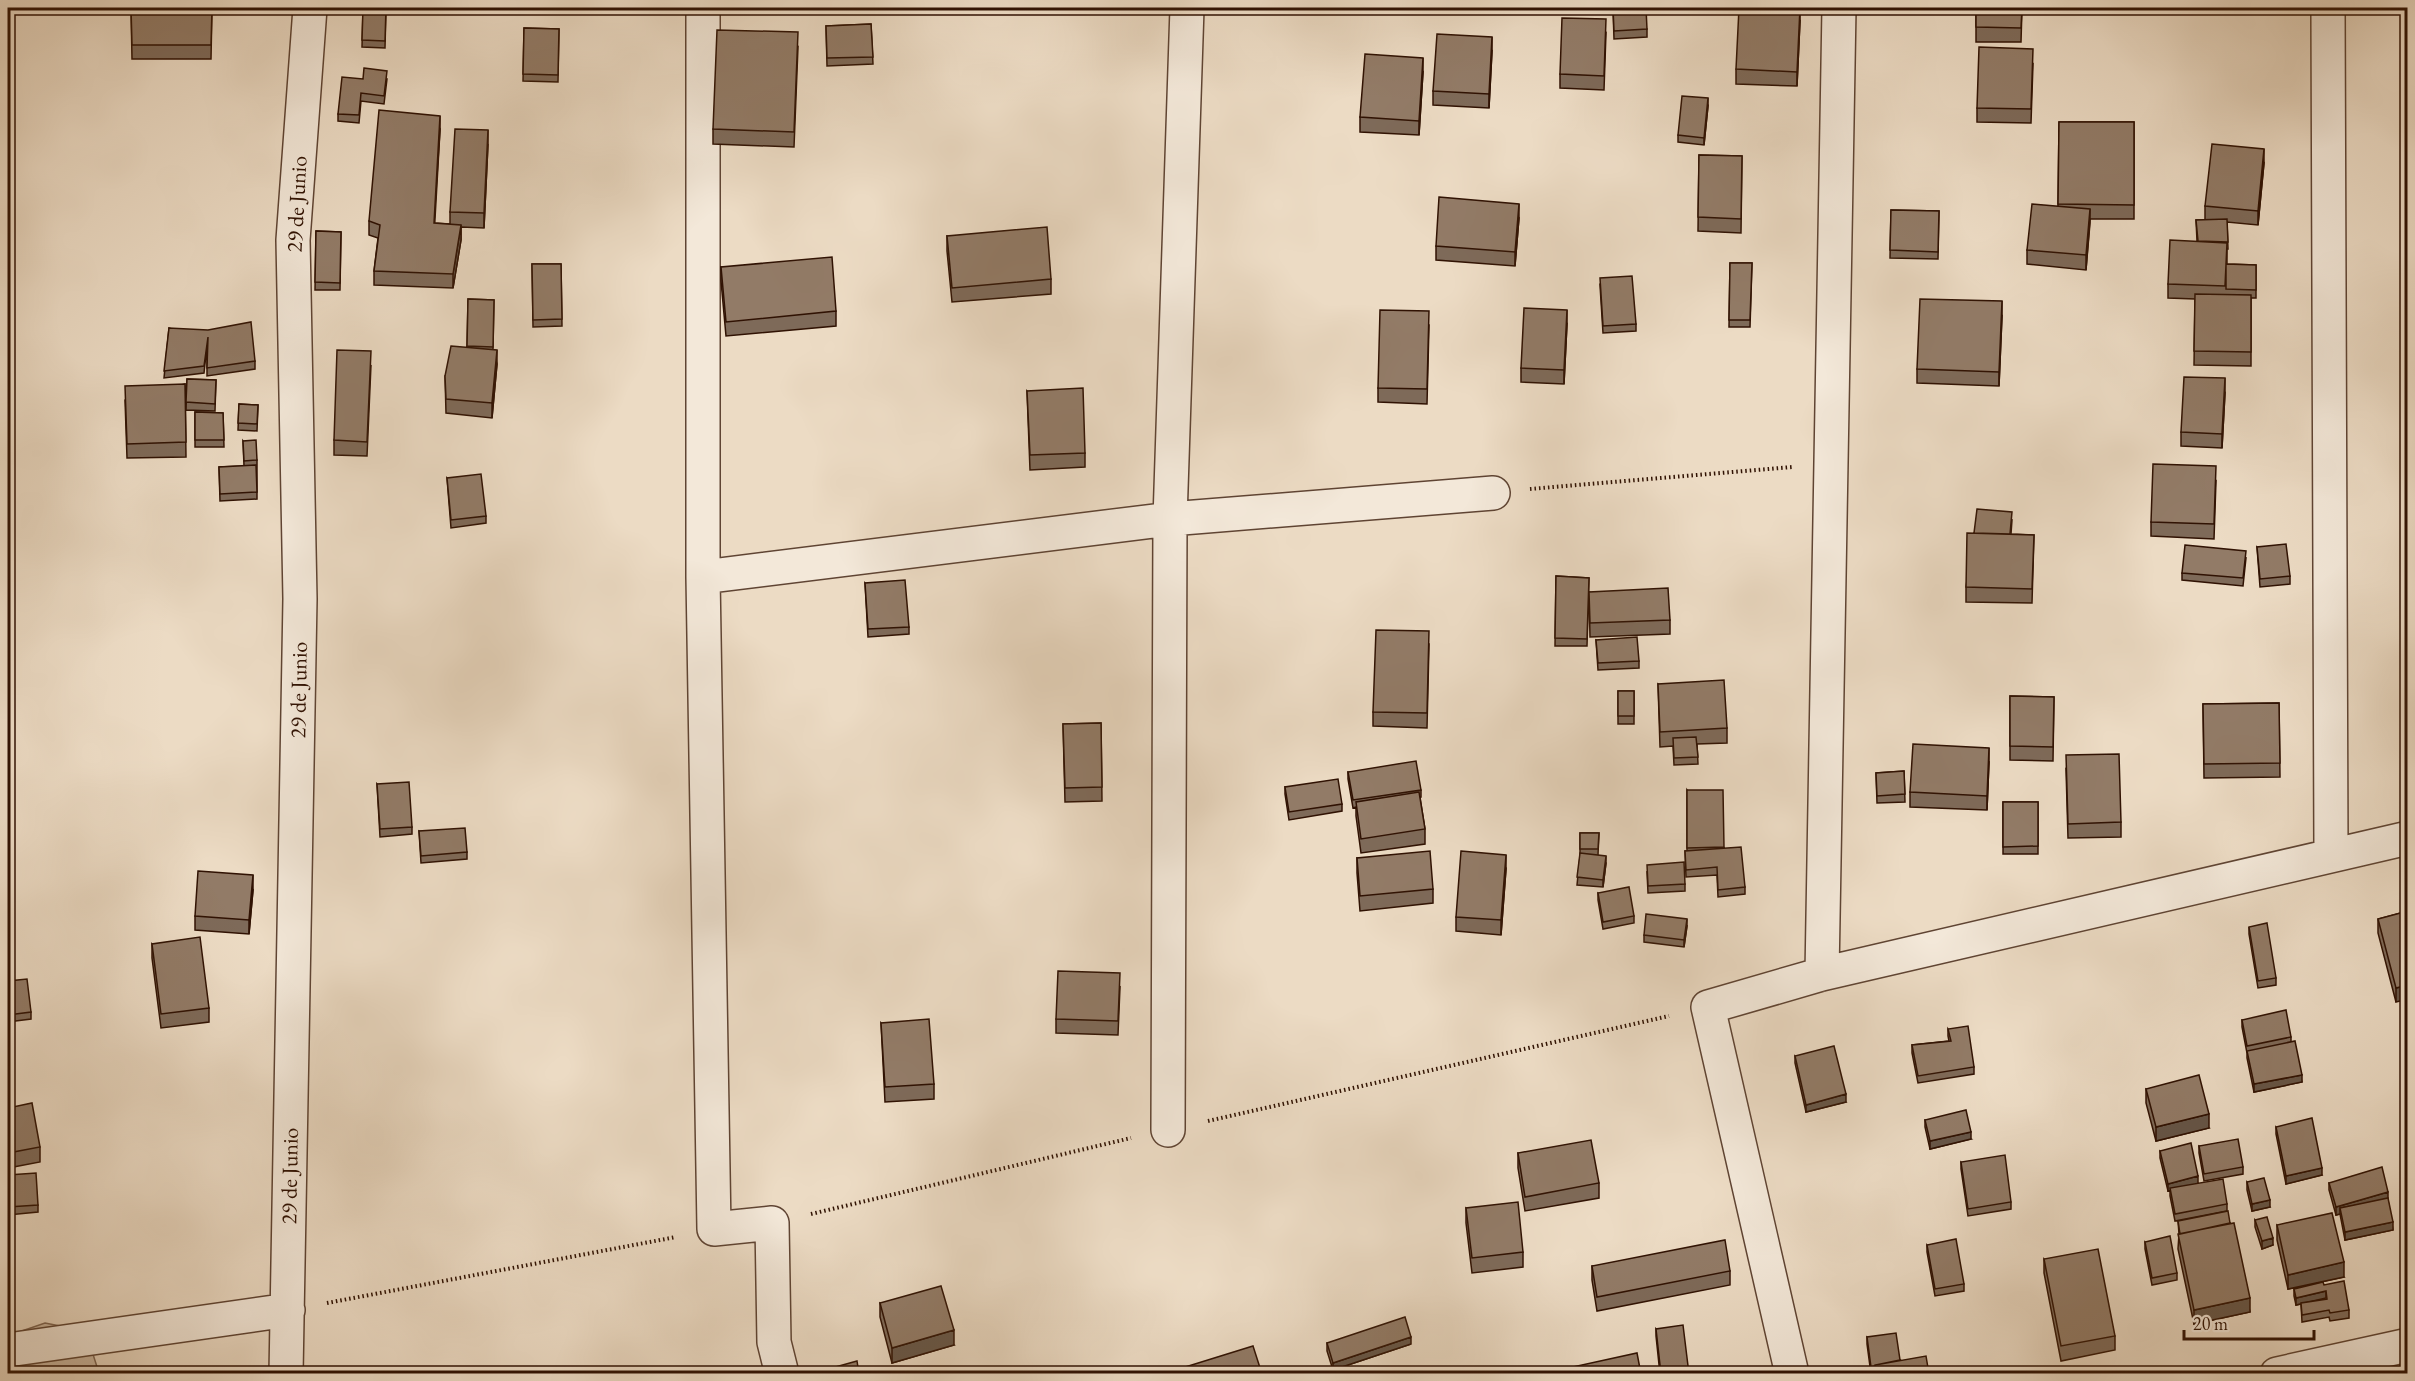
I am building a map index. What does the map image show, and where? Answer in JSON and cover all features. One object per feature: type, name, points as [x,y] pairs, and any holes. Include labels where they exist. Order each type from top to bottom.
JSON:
[{"type":"street","name":"29 de Junio","points":[[286,1374],[300,599],[293,240],[310,8]]},
{"type":"street","points":[[703,8],[703,577],[714,1229],[772,1223],[774,1342],[782,1374]]},
{"type":"street","points":[[1168,1130],[1170,519],[1187,8]]},
{"type":"street","points":[[1822,974],[1839,8]]},
{"type":"street","points":[[2328,8],[2331,854]]},
{"type":"street","points":[[703,577],[1170,519],[1493,493]]},
{"type":"street","points":[[1792,1374],[1708,1008],[1822,974],[2331,854],[2408,838]]},
{"type":"street","points":[[8,1350],[288,1310]]},
{"type":"street","points":[[2277,1374],[2408,1345]]},
{"type":"path","points":[[1493,493],[1832,464]]},
{"type":"path","points":[[772,1223],[1168,1130],[1708,1008]]},
{"type":"path","points":[[288,1310],[714,1229]]},
{"type":"shaded area","points":[[45,1323],[70,1328],[90,1345],[99,1373],[8,1373],[8,1340],[19,1332]]},
{"type":"building","points":[[131,8],[212,8],[211,45],[132,45]]},
{"type":"building","points":[[363,8],[386,8],[385,41],[362,40]]},
{"type":"building","points":[[1613,8],[1646,8],[1647,29],[1614,31]]},
{"type":"building","points":[[1739,8],[1800,8],[1797,72],[1736,69]]},
{"type":"building","points":[[1976,8],[2022,8],[2021,28],[1976,27]]},
{"type":"building","points":[[1562,18],[1606,19],[1604,76],[1560,74]]},
{"type":"building","points":[[871,24],[873,57],[827,58],[826,26]]},
{"type":"building","points":[[524,28],[559,29],[558,75],[523,74]]},
{"type":"building","points":[[717,30],[798,32],[794,132],[713,129]]},
{"type":"building","points":[[1437,34],[1492,37],[1489,94],[1433,91]]},
{"type":"building","points":[[1979,47],[2033,49],[2031,109],[1977,108]]},
{"type":"building","points":[[1365,54],[1423,58],[1419,121],[1360,117]]},
{"type":"building","points":[[364,68],[387,71],[384,96],[361,93],[359,115],[338,114],[342,77],[363,79]]},
{"type":"building","points":[[1682,96],[1708,98],[1704,138],[1678,135]]},
{"type":"building","points":[[379,110],[440,116],[434,223],[461,225],[453,274],[374,271],[380,225],[369,221]]},
{"type":"building","points":[[2059,122],[2134,122],[2134,205],[2058,204]]},
{"type":"building","points":[[455,129],[488,130],[484,213],[450,212]]},
{"type":"building","points":[[2212,144],[2264,149],[2258,211],[2205,206]]},
{"type":"building","points":[[1699,155],[1742,156],[1741,219],[1698,217]]},
{"type":"building","points":[[1439,197],[1519,204],[1515,252],[1436,246]]},
{"type":"building","points":[[2032,204],[2090,209],[2086,255],[2027,250]]},
{"type":"building","points":[[1891,210],[1939,211],[1938,252],[1890,250]]},
{"type":"building","points":[[2227,219],[2228,242],[2198,241],[2196,220]]},
{"type":"building","points":[[1047,227],[1051,279],[952,288],[947,236]]},
{"type":"building","points":[[316,231],[341,232],[340,283],[315,282]]},
{"type":"building","points":[[2170,240],[2227,243],[2225,286],[2168,284]]},
{"type":"building","points":[[832,257],[836,311],[726,322],[721,267]]},
{"type":"building","points":[[1730,263],[1752,263],[1750,320],[1729,320]]},
{"type":"building","points":[[532,264],[561,264],[562,319],[533,320]]},
{"type":"building","points":[[2226,264],[2256,265],[2256,290],[2226,289]]},
{"type":"building","points":[[1632,276],[1636,324],[1603,326],[1600,278]]},
{"type":"building","points":[[2195,294],[2251,295],[2251,352],[2194,351]]},
{"type":"building","points":[[468,299],[494,300],[493,347],[467,346]]},
{"type":"building","points":[[1920,299],[2002,301],[1999,372],[1917,369]]},
{"type":"building","points":[[1524,308],[1567,310],[1564,370],[1521,368]]},
{"type":"building","points":[[1380,310],[1429,311],[1427,389],[1378,388]]},
{"type":"building","points":[[251,322],[255,361],[207,368],[208,337],[204,366],[164,371],[169,328],[208,330]]},
{"type":"building","points":[[451,346],[497,350],[492,403],[446,399],[445,376]]},
{"type":"building","points":[[337,350],[371,351],[367,442],[334,440]]},
{"type":"building","points":[[2184,377],[2225,378],[2222,434],[2181,432]]},
{"type":"building","points":[[187,379],[216,380],[215,404],[186,402]]},
{"type":"building","points":[[185,384],[186,442],[127,444],[125,386]]},
{"type":"building","points":[[1083,388],[1085,453],[1030,455],[1027,391]]},
{"type":"building","points":[[239,404],[258,405],[257,424],[238,423]]},
{"type":"building","points":[[195,412],[223,413],[224,440],[195,440]]},
{"type":"building","points":[[256,440],[257,460],[244,461],[243,441]]},
{"type":"building","points":[[2153,464],[2216,466],[2214,524],[2151,522]]},
{"type":"building","points":[[256,465],[257,492],[220,494],[219,467]]},
{"type":"building","points":[[481,474],[486,516],[451,520],[447,478]]},
{"type":"building","points":[[1977,509],[2012,512],[2010,534],[1974,533]]},
{"type":"building","points":[[1967,533],[2034,535],[2032,589],[1966,587]]},
{"type":"building","points":[[2286,544],[2290,576],[2260,579],[2257,547]]},
{"type":"building","points":[[2185,545],[2246,551],[2243,578],[2182,573]]},
{"type":"building","points":[[1556,576],[1589,578],[1587,639],[1555,638]]},
{"type":"building","points":[[905,580],[909,627],[868,629],[865,583]]},
{"type":"building","points":[[1668,588],[1670,620],[1590,623],[1589,592]]},
{"type":"building","points":[[1376,630],[1429,631],[1427,713],[1373,712]]},
{"type":"building","points":[[1637,637],[1639,661],[1598,663],[1596,640]]},
{"type":"building","points":[[1724,680],[1727,728],[1660,732],[1658,684]]},
{"type":"building","points":[[1618,691],[1634,691],[1634,716],[1618,716]]},
{"type":"building","points":[[2010,696],[2054,697],[2053,747],[2010,746]]},
{"type":"building","points":[[2279,703],[2280,763],[2204,764],[2203,704]]},
{"type":"building","points":[[1101,723],[1102,787],[1065,788],[1063,724]]},
{"type":"building","points":[[1696,737],[1698,757],[1674,758],[1673,738]]},
{"type":"building","points":[[1913,744],[1989,748],[1987,796],[1910,792]]},
{"type":"building","points":[[2119,754],[2121,822],[2068,824],[2066,755]]},
{"type":"building","points":[[1416,761],[1421,790],[1353,800],[1348,772]]},
{"type":"building","points":[[1904,771],[1905,794],[1877,796],[1876,773]]},
{"type":"building","points":[[1338,779],[1342,804],[1289,812],[1285,787]]},
{"type":"building","points":[[409,782],[412,827],[380,829],[377,784]]},
{"type":"building","points":[[1687,790],[1723,790],[1724,847],[1687,848]]},
{"type":"building","points":[[1419,792],[1425,829],[1361,839],[1356,802]]},
{"type":"building","points":[[2003,802],[2038,802],[2038,846],[2003,847]]},
{"type":"building","points":[[465,828],[467,852],[421,856],[419,831]]},
{"type":"building","points":[[1580,833],[1599,833],[1598,849],[1580,849]]},
{"type":"building","points":[[1741,847],[1745,887],[1718,890],[1717,867],[1686,870],[1685,851]]},
{"type":"building","points":[[1430,851],[1433,889],[1360,896],[1357,858]]},
{"type":"building","points":[[1461,851],[1506,855],[1501,920],[1456,917]]},
{"type":"building","points":[[1580,853],[1606,856],[1603,880],[1577,877]]},
{"type":"building","points":[[1684,862],[1685,884],[1648,886],[1647,865]]},
{"type":"building","points":[[198,871],[253,875],[249,920],[195,916]]},
{"type":"building","points":[[1629,887],[1634,916],[1603,922],[1598,893]]},
{"type":"building","points":[[2408,911],[2408,985],[2396,988],[2378,919]]},
{"type":"building","points":[[1646,914],[1687,919],[1684,940],[1644,935]]},
{"type":"building","points":[[2267,923],[2276,978],[2258,981],[2249,927]]},
{"type":"building","points":[[200,937],[209,1008],[161,1014],[152,944]]},
{"type":"building","points":[[1058,971],[1120,973],[1118,1021],[1056,1019]]},
{"type":"building","points":[[27,979],[31,1012],[8,1015],[8,981]]},
{"type":"building","points":[[2286,1010],[2291,1037],[2247,1046],[2242,1020]]},
{"type":"building","points":[[929,1019],[934,1084],[885,1087],[881,1023]]},
{"type":"building","points":[[1968,1026],[1974,1067],[1918,1076],[1912,1045],[1951,1041],[1948,1029]]},
{"type":"building","points":[[2295,1041],[2302,1075],[2254,1084],[2247,1051]]},
{"type":"building","points":[[1834,1046],[1846,1094],[1806,1105],[1795,1056]]},
{"type":"building","points":[[2199,1075],[2209,1114],[2156,1127],[2146,1089]]},
{"type":"building","points":[[32,1103],[40,1147],[8,1153],[8,1108]]},
{"type":"building","points":[[1966,1110],[1971,1132],[1930,1141],[1925,1120]]},
{"type":"building","points":[[2312,1118],[2322,1168],[2286,1176],[2276,1127]]},
{"type":"building","points":[[2238,1139],[2243,1167],[2204,1174],[2199,1146]]},
{"type":"building","points":[[1591,1140],[1599,1183],[1525,1197],[1518,1153]]},
{"type":"building","points":[[2191,1143],[2198,1176],[2168,1184],[2160,1151]]},
{"type":"building","points":[[2005,1155],[2011,1202],[1968,1209],[1961,1162]]},
{"type":"building","points":[[2382,1167],[2388,1192],[2336,1207],[2329,1183]]},
{"type":"building","points":[[36,1173],[38,1205],[8,1207],[8,1175]]},
{"type":"building","points":[[2264,1178],[2270,1200],[2252,1204],[2247,1182]]},
{"type":"building","points":[[2223,1179],[2227,1204],[2175,1214],[2170,1188]]},
{"type":"building","points":[[2388,1198],[2393,1222],[2345,1232],[2340,1208]]},
{"type":"building","points":[[1518,1202],[1523,1252],[1472,1258],[1466,1208]]},
{"type":"building","points":[[2228,1211],[2230,1223],[2180,1234],[2178,1221]]},
{"type":"building","points":[[2332,1213],[2344,1262],[2288,1275],[2277,1225]]},
{"type":"building","points":[[2267,1217],[2273,1238],[2262,1241],[2255,1220]]},
{"type":"building","points":[[2234,1223],[2250,1298],[2194,1310],[2178,1234]]},
{"type":"building","points":[[2170,1236],[2177,1273],[2152,1278],[2145,1242]]},
{"type":"building","points":[[1956,1239],[1964,1284],[1935,1289],[1927,1245]]},
{"type":"building","points":[[1725,1240],[1730,1271],[1597,1297],[1592,1266]]},
{"type":"building","points":[[2098,1249],[2115,1336],[2061,1346],[2044,1259]]},
{"type":"building","points":[[2344,1281],[2349,1310],[2330,1313],[2329,1310],[2302,1315],[2301,1303],[2327,1299],[2326,1291],[2296,1298],[2294,1289],[2323,1282],[2324,1285]]},
{"type":"building","points":[[941,1286],[954,1330],[892,1348],[880,1303]]},
{"type":"building","points":[[1405,1317],[1411,1337],[1333,1363],[1327,1343]]},
{"type":"building","points":[[1683,1325],[1689,1374],[1661,1374],[1656,1329]]},
{"type":"building","points":[[1896,1333],[1900,1360],[1871,1367],[1867,1337]]},
{"type":"building","points":[[1253,1346],[1262,1374],[1184,1374],[1182,1368]]},
{"type":"building","points":[[1637,1353],[1641,1374],[1569,1374],[1568,1368]]},
{"type":"building","points":[[1926,1356],[1929,1374],[1876,1374],[1875,1365]]},
{"type":"building","points":[[857,1361],[859,1374],[829,1374],[828,1369]]}]
